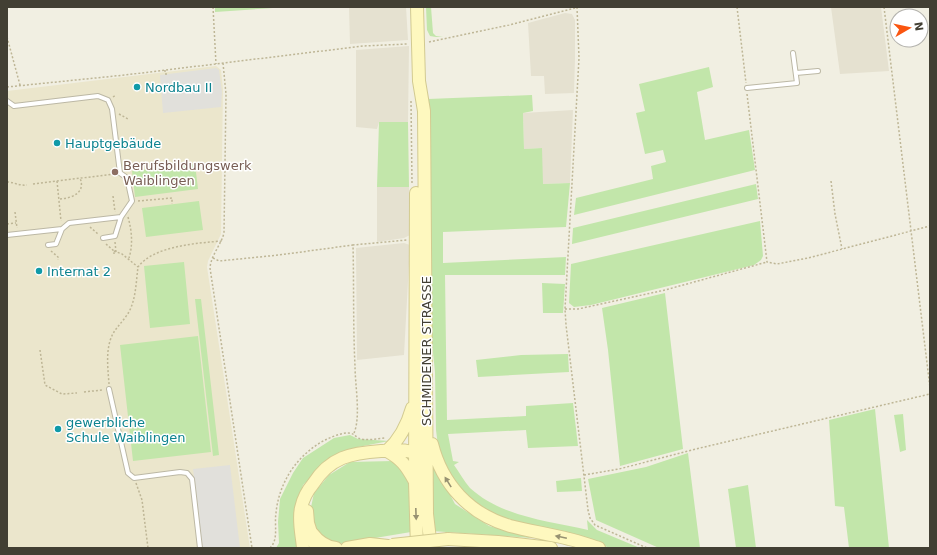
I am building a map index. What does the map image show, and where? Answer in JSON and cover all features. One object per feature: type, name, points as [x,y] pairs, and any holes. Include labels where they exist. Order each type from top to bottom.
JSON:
[{"type":"main road","name":"SCHMIDENER STRASSE","points":[[417,7],[414,43],[424,111],[416,398],[415,482],[417,548]]},
{"type":"main road","name":"SCHMIDENER STRASSE","points":[[421,240],[427,462],[427,521],[431,548]]},
{"type":"main road","name":"SCHMIDENER STRASSE","points":[[387,451],[396,443],[403,433],[416,398]]},
{"type":"main road","points":[[426,425],[435,459],[443,474],[461,499],[475,510],[492,520],[510,526],[570,539],[599,548]]},
{"type":"main road","points":[[303,548],[300,518],[304,499],[318,475],[332,463],[346,456],[363,452],[409,450],[416,453],[427,462]]},
{"type":"main road","points":[[387,451],[405,464],[415,482]]},
{"type":"main road","points":[[310,488],[306,514],[316,548]]},
{"type":"main road","points":[[310,530],[316,539],[329,547],[336,548]]},
{"type":"main road","points":[[347,548],[370,544],[387,546],[448,539],[498,542],[551,548]]},
{"type":"lane","points":[[747,88],[797,83],[793,53]]},
{"type":"lane","points":[[796,73],[818,71]]},
{"type":"lane","points":[[7,101],[14,106],[98,96],[108,100],[112,109],[120,173],[126,178],[132,201],[119,217],[115,236],[104,240]]},
{"type":"lane","points":[[48,247],[56,244],[62,229],[69,223],[119,217]]},
{"type":"lane","points":[[7,235],[62,229]]},
{"type":"lane","points":[[109,389],[128,473],[134,478],[180,472],[187,473],[192,479],[200,548]]},
{"type":"path","points":[[213,7],[216,64]]},
{"type":"path","points":[[7,87],[364,46],[426,43],[509,25],[578,7],[578,58],[565,309],[588,510],[590,518],[595,525],[647,548]]},
{"type":"path","points":[[737,7],[767,262]]},
{"type":"path","points":[[884,7],[930,388]]},
{"type":"path","points":[[7,37],[20,85]]},
{"type":"path","points":[[223,63],[226,94],[224,232],[222,241],[210,263],[252,548]]},
{"type":"path","points":[[165,70],[165,74],[167,74]]},
{"type":"path","points":[[32,184],[120,173]]},
{"type":"path","points":[[59,199],[70,198],[79,192],[82,187],[80,178]]},
{"type":"path","points":[[57,181],[62,229]]},
{"type":"path","points":[[831,181],[835,214],[842,249]]},
{"type":"path","points":[[7,182],[20,186],[27,185]]},
{"type":"path","points":[[113,196],[119,217]]},
{"type":"path","points":[[132,201],[172,198],[172,204]]},
{"type":"path","points":[[15,212],[17,227]]},
{"type":"path","points":[[124,212],[128,217],[132,233],[132,251],[129,258]]},
{"type":"path","points":[[7,224],[16,223]]},
{"type":"path","points":[[565,309],[578,309],[665,290],[767,262],[777,264],[930,226]]},
{"type":"path","points":[[90,227],[115,252],[129,258],[138,267]]},
{"type":"path","points":[[115,236],[115,252]]},
{"type":"path","points":[[213,258],[219,261],[279,256],[353,246],[421,240]]},
{"type":"path","points":[[84,392],[109,389],[108,350],[110,340],[114,332],[128,314],[134,298],[138,267],[154,255],[174,247],[222,241]]},
{"type":"path","points":[[353,246],[354,354],[357,400],[356,427],[354,433]]},
{"type":"path","points":[[48,247],[58,257],[58,260]]},
{"type":"path","points":[[40,350],[45,385],[62,394],[77,393]]},
{"type":"path","points":[[584,475],[619,470],[700,448],[930,394]]},
{"type":"path","points":[[134,478],[142,500],[148,548]]},
{"type":"shaded area","points":[[349,7],[406,7],[408,40],[350,44]]},
{"type":"shaded area","points":[[831,7],[881,7],[889,71],[840,74]]},
{"type":"shaded area","points":[[565,13],[572,14],[575,20],[574,93],[545,94],[544,76],[531,76],[528,23]]},
{"type":"shaded area","points":[[409,46],[408,122],[379,122],[377,129],[356,127],[356,50]]},
{"type":"shaded area","points":[[216,66],[221,70],[223,89],[221,234],[208,261],[207,267],[250,548],[7,548],[7,91]]},
{"type":"shaded area","points":[[216,68],[219,70],[222,92],[221,107],[163,113],[160,75]]},
{"type":"shaded area","points":[[573,110],[570,183],[542,184],[542,148],[524,149],[523,113]]},
{"type":"shaded area","points":[[377,187],[409,187],[410,235],[404,238],[377,242]]},
{"type":"shaded area","points":[[404,243],[410,245],[404,355],[357,360],[356,248]]},
{"type":"shaded area","points":[[230,465],[240,548],[202,548],[193,469]]},
{"type":"green space","points":[[215,7],[288,7],[215,12]]},
{"type":"green space","points":[[426,7],[431,7],[433,33],[436,36],[443,36],[436,37],[430,36],[427,30]]},
{"type":"green space","points":[[709,67],[713,87],[697,92],[705,140],[749,130],[755,170],[574,215],[576,198],[653,179],[651,166],[666,162],[663,150],[645,154],[636,113],[645,111],[639,84]]},
{"type":"green space","points":[[532,95],[533,111],[523,113],[524,149],[542,148],[543,184],[570,183],[566,227],[443,232],[443,263],[566,257],[565,275],[445,275],[447,420],[526,416],[526,406],[573,403],[578,446],[528,448],[526,430],[448,434],[453,461],[459,462],[454,465],[470,488],[496,506],[526,516],[588,530],[587,520],[597,530],[640,548],[610,548],[579,537],[510,521],[489,514],[472,502],[446,471],[439,454],[436,430],[435,372],[430,324],[428,99]]},
{"type":"green space","points":[[379,122],[408,122],[409,187],[377,187]]},
{"type":"green space","points":[[195,164],[198,189],[135,197],[132,171]]},
{"type":"green space","points":[[756,184],[758,199],[572,244],[573,228]]},
{"type":"green space","points":[[199,201],[203,230],[146,237],[142,208]]},
{"type":"green space","points":[[760,221],[763,256],[761,260],[754,265],[591,305],[574,307],[569,303],[571,264]]},
{"type":"green space","points":[[184,262],[190,324],[150,328],[144,266]]},
{"type":"green space","points":[[542,283],[565,284],[563,313],[543,313]]},
{"type":"green space","points":[[665,293],[683,449],[620,466],[608,350],[602,308]]},
{"type":"green space","points":[[195,299],[201,299],[219,455],[213,456]]},
{"type":"green space","points":[[198,336],[211,452],[133,461],[120,345]]},
{"type":"green space","points":[[568,354],[569,372],[478,377],[476,360],[521,355]]},
{"type":"green space","points":[[875,409],[889,548],[849,548],[844,507],[835,506],[829,420]]},
{"type":"green space","points":[[903,414],[906,450],[900,452],[894,415]]},
{"type":"green space","points":[[350,435],[358,439],[389,441],[358,447],[335,456],[303,485],[295,520],[299,548],[276,548],[279,543],[278,522],[280,499],[293,473],[303,458],[334,438]]},
{"type":"green space","points":[[688,453],[700,548],[659,548],[596,520],[588,479],[646,467]]},
{"type":"green space","points":[[431,459],[455,504],[489,526],[532,538],[432,531]]},
{"type":"green space","points":[[393,461],[404,470],[409,486],[411,532],[339,544],[327,541],[315,530],[310,512],[314,493],[329,475],[350,462]]},
{"type":"green space","points":[[581,478],[582,491],[557,492],[556,481]]},
{"type":"green space","points":[[748,485],[756,548],[736,548],[728,489]]},
{"type":"place","name":"Nordbau II","points":[[137,87]]},
{"type":"place","name":"Hauptgebäude","points":[[57,143]]},
{"type":"place","name":"Berufsbildungswerk Waiblingen","points":[[115,172]]},
{"type":"place","name":"Internat 2","points":[[39,271]]},
{"type":"place","name":"gewerbliche Schule Waiblingen","points":[[58,429]]}]
